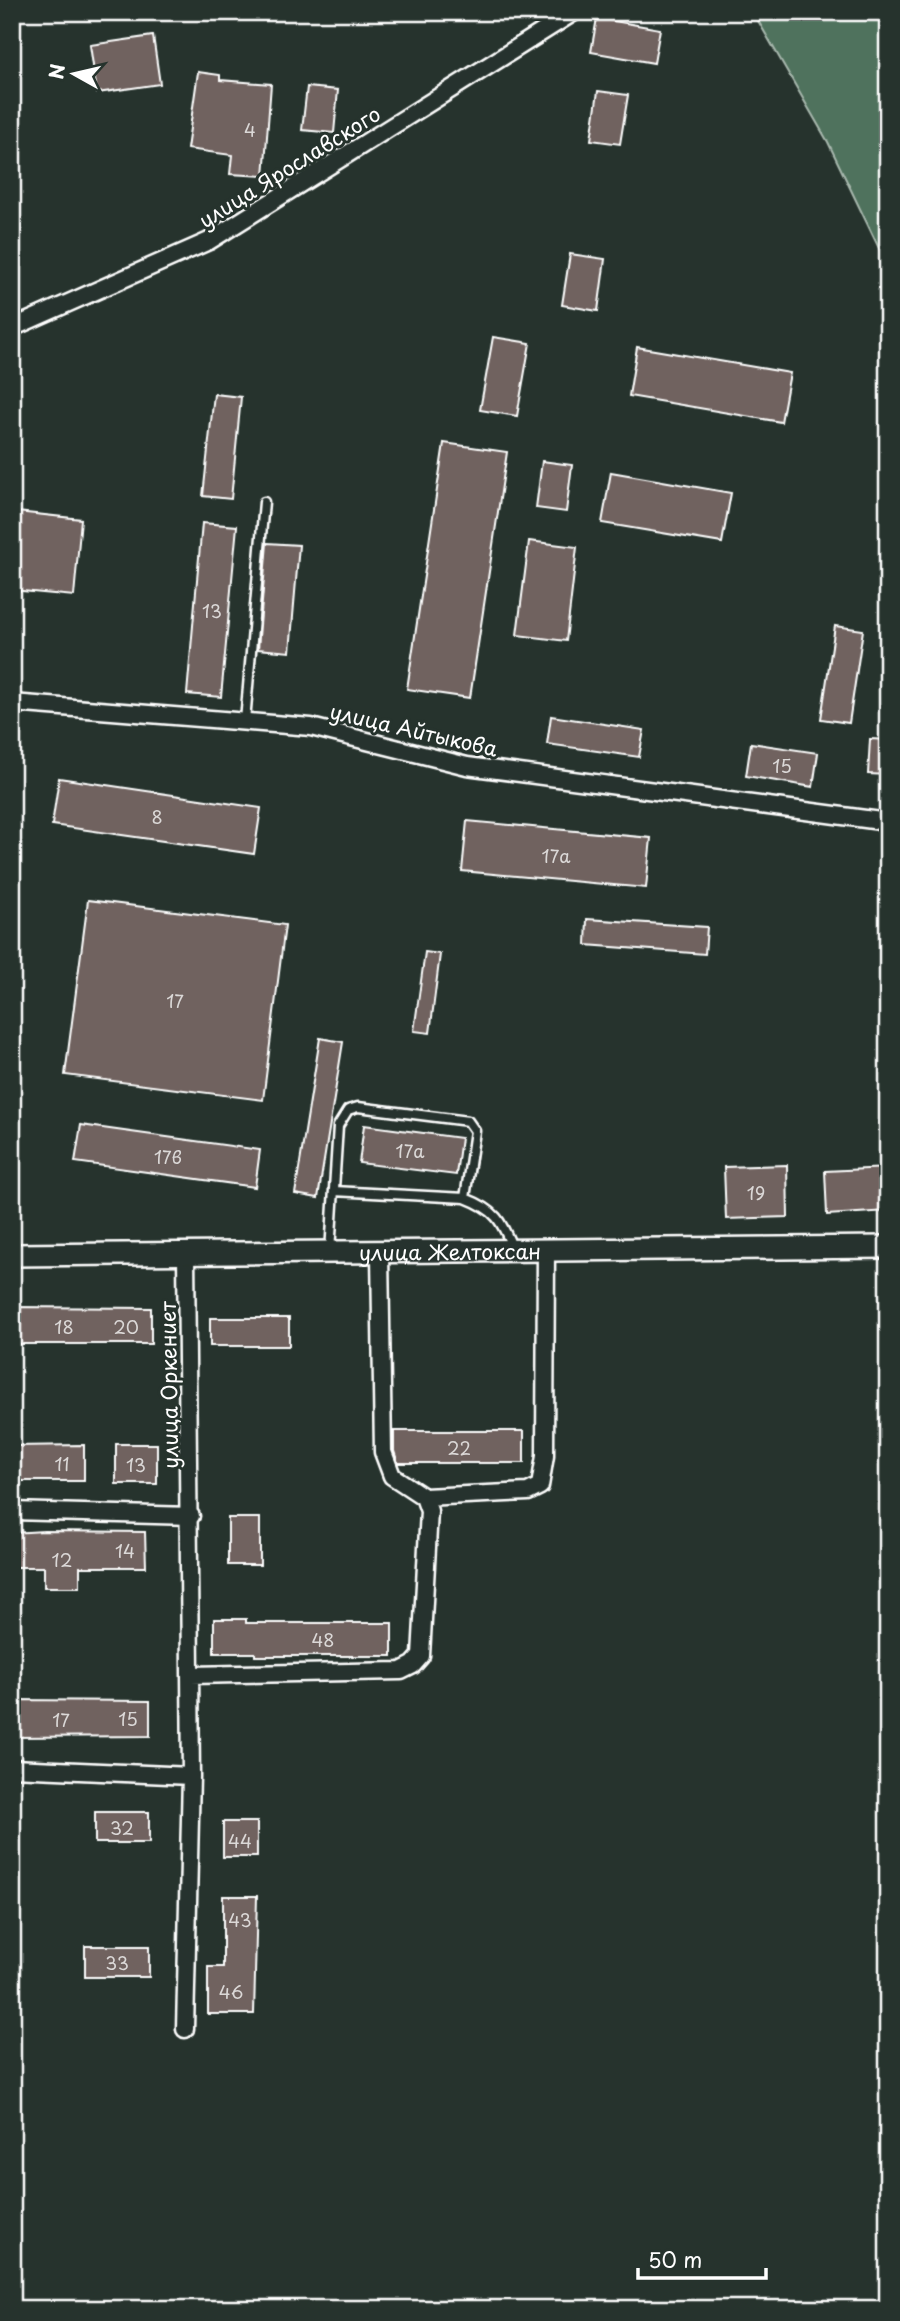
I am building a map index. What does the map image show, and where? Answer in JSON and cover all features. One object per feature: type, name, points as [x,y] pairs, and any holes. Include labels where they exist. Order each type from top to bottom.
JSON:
[{"type":"street","name":"улица Ярославского","points":[[12,328],[209,241],[574,12]]},
{"type":"street","name":"улица Айтыкова","points":[[12,703],[311,727],[467,766],[888,821]]},
{"type":"street","name":"улица Желтоксан","points":[[12,1255],[888,1247]]},
{"type":"street","points":[[380,1253],[383,1452],[392,1476],[424,1497],[528,1492],[540,1486],[545,1455],[546,1249]]},
{"type":"street","name":"улица Оркениет","points":[[185,2029],[191,1776],[191,1516],[186,1253]]},
{"type":"street","points":[[191,1675],[401,1671],[413,1665],[421,1656],[429,1522],[424,1497]]},
{"type":"street","points":[[12,1511],[191,1516]]},
{"type":"street","points":[[12,1768],[191,1776]]},
{"type":"lane","points":[[245,721],[264,502]]},
{"type":"lane","points":[[330,1252],[341,1117],[348,1110],[358,1107],[468,1121],[475,1131],[466,1198]]},
{"type":"lane","points":[[334,1191],[466,1198],[486,1207],[501,1219],[513,1249]]},
{"type":"green space","points":[[753,12],[888,12],[888,267],[828,142]]},
{"type":"building","points":[[597,18],[660,29],[654,63],[591,52]]},
{"type":"building","points":[[153,36],[160,84],[97,93],[90,45]]},
{"type":"building","points":[[198,72],[220,75],[220,80],[271,84],[264,176],[230,174],[232,155],[187,149]]},
{"type":"building","points":[[307,87],[338,90],[334,133],[302,130]]},
{"type":"building","points":[[598,91],[628,95],[620,144],[591,140]]},
{"type":"building","points":[[570,254],[605,259],[598,311],[562,305]]},
{"type":"building","points":[[493,337],[530,343],[517,416],[480,410]]},
{"type":"building","points":[[637,347],[790,373],[781,422],[629,396]]},
{"type":"building","points":[[214,394],[241,397],[231,499],[203,496]]},
{"type":"building","points":[[444,443],[507,452],[470,698],[407,689]]},
{"type":"building","points":[[542,461],[572,465],[566,512],[536,508]]},
{"type":"building","points":[[611,472],[731,493],[722,543],[602,523]]},
{"type":"building","points":[[17,512],[81,519],[74,596],[12,590]]},
{"type":"building","points":[[202,523],[237,526],[221,697],[187,694]]},
{"type":"building","points":[[529,541],[577,547],[566,641],[517,635]]},
{"type":"building","points":[[267,543],[299,545],[290,652],[258,649]]},
{"type":"building","points":[[835,626],[863,630],[849,723],[821,719]]},
{"type":"building","points":[[551,716],[644,730],[639,757],[547,744]]},
{"type":"building","points":[[870,739],[888,740],[888,775],[868,774]]},
{"type":"building","points":[[751,743],[818,753],[813,787],[746,776]]},
{"type":"building","points":[[59,778],[261,808],[254,854],[52,825]]},
{"type":"building","points":[[467,821],[651,838],[646,888],[462,871]]},
{"type":"building","points":[[88,900],[285,925],[263,1100],[65,1075]]},
{"type":"building","points":[[587,919],[707,927],[705,954],[586,945]]},
{"type":"building","points":[[425,952],[440,954],[430,1033],[414,1031]]},
{"type":"building","points":[[320,1038],[343,1042],[318,1198],[295,1194]]},
{"type":"building","points":[[81,1125],[260,1150],[255,1187],[75,1162]]},
{"type":"building","points":[[364,1125],[461,1138],[456,1175],[359,1163]]},
{"type":"building","points":[[787,1165],[788,1217],[726,1219],[724,1167]]},
{"type":"building","points":[[888,1168],[888,1211],[827,1215],[825,1171]]},
{"type":"building","points":[[12,1307],[151,1308],[151,1344],[12,1344]]},
{"type":"building","points":[[210,1318],[289,1318],[289,1346],[210,1346]]},
{"type":"building","points":[[394,1431],[524,1431],[524,1463],[398,1463],[394,1451]]},
{"type":"building","points":[[116,1444],[157,1444],[157,1484],[116,1484]]},
{"type":"building","points":[[84,1445],[84,1481],[12,1481],[12,1446]]},
{"type":"building","points":[[228,1518],[260,1518],[260,1565],[228,1565]]},
{"type":"building","points":[[145,1532],[146,1567],[80,1567],[80,1587],[44,1587],[44,1567],[12,1567],[12,1533]]},
{"type":"building","points":[[214,1619],[246,1619],[246,1623],[392,1623],[392,1656],[255,1656],[255,1653],[214,1653]]},
{"type":"building","points":[[12,1700],[150,1701],[150,1736],[12,1737]]},
{"type":"building","points":[[95,1812],[149,1812],[149,1843],[95,1843]]},
{"type":"building","points":[[223,1822],[257,1822],[257,1857],[223,1857]]},
{"type":"building","points":[[223,1896],[257,1896],[254,2014],[208,2014],[208,1967],[223,1967]]},
{"type":"building","points":[[85,1946],[149,1946],[149,1977],[85,1977]]}]
